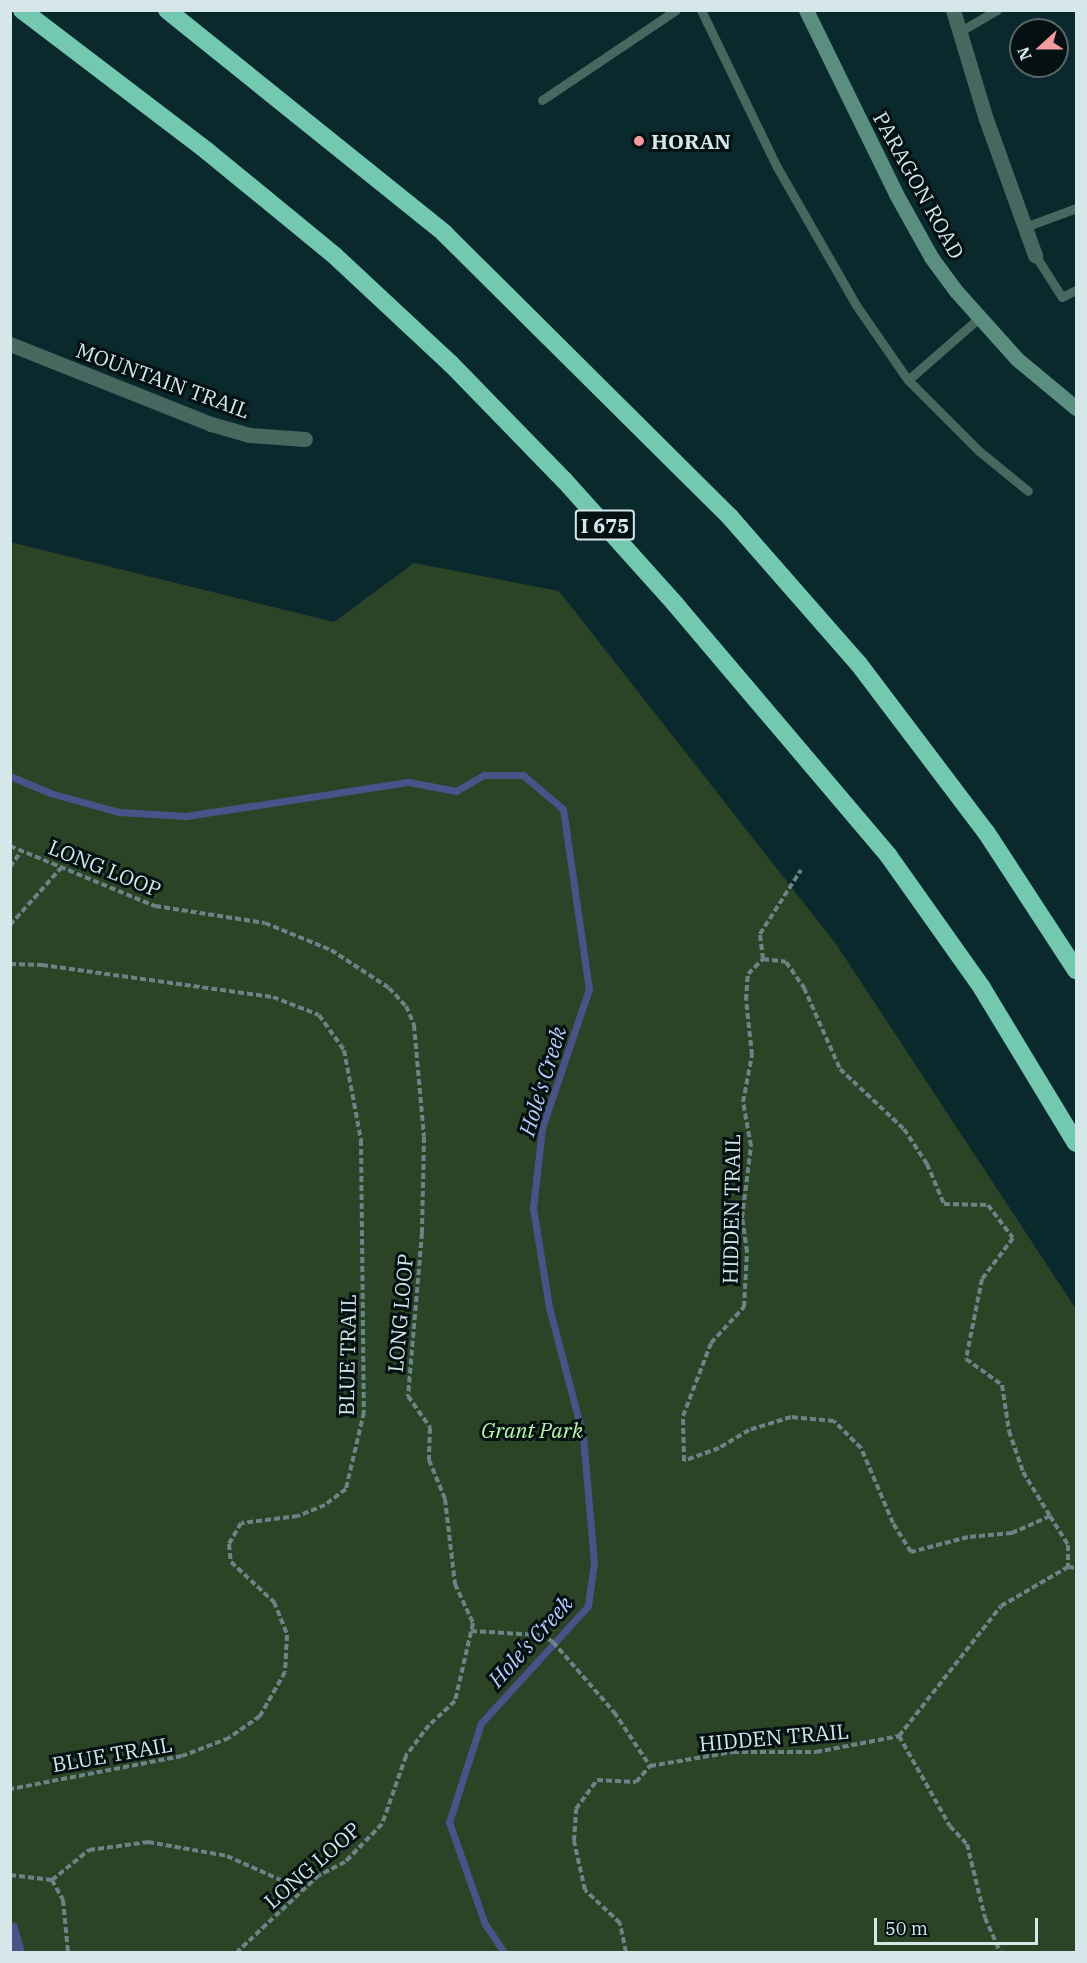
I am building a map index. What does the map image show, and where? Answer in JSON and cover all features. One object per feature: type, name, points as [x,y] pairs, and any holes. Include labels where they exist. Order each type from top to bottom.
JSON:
[{"type":"highway","name":"I 675","points":[[22,10],[207,151],[334,255],[451,364],[564,480],[676,604],[888,855],[982,988],[1077,1143]]},
{"type":"highway","points":[[167,10],[444,233],[730,517],[858,663],[986,832],[1077,970]]},
{"type":"street","name":"PARAGON ROAD","points":[[806,10],[902,205],[931,257],[1017,359],[1077,408]]},
{"type":"street","points":[[953,10],[1035,255]]},
{"type":"street","name":"MOUNTAIN TRAIL","points":[[10,344],[211,424],[249,435],[305,439]]},
{"type":"lane","points":[[542,100],[676,10]]},
{"type":"lane","points":[[701,10],[777,166],[856,305],[908,380],[979,451],[1028,491]]},
{"type":"lane","points":[[959,32],[997,10]]},
{"type":"lane","points":[[1024,227],[1077,208]]},
{"type":"lane","points":[[1035,255],[1062,297],[1077,290]]},
{"type":"lane","points":[[908,380],[980,317]]},
{"type":"path","name":"LONG LOOP","points":[[10,846],[155,906],[266,923],[331,950],[389,988],[406,1006],[414,1025],[424,1137],[422,1233],[408,1396],[430,1428],[429,1460],[445,1499],[455,1584],[473,1623],[455,1701],[429,1725],[406,1756],[382,1824],[345,1862],[319,1875],[237,1953]]},
{"type":"path","points":[[10,867],[22,850]]},
{"type":"path","points":[[10,925],[61,868]]},
{"type":"path","points":[[801,870],[760,934],[763,958],[786,962],[804,988],[840,1069],[904,1129],[927,1164],[944,1204],[988,1205],[1013,1238],[982,1280],[966,1359],[1002,1384],[1009,1431],[1023,1472],[1068,1545],[1068,1567]]},
{"type":"path","name":"HIDDEN TRAIL","points":[[763,958],[748,974],[746,1000],[752,1055],[743,1102],[751,1146],[742,1218],[747,1252],[744,1307],[711,1342],[683,1416],[684,1461],[759,1426],[791,1417],[834,1421],[861,1448],[893,1523],[911,1552],[968,1537],[1011,1533],[1050,1516]]},
{"type":"path","name":"BLUE TRAIL","points":[[10,964],[42,965],[273,997],[319,1015],[344,1050],[361,1140],[364,1412],[346,1489],[326,1505],[298,1516],[241,1523],[229,1544],[231,1562],[274,1602],[287,1635],[285,1672],[260,1716],[229,1738],[182,1756],[140,1767],[10,1789]]},
{"type":"path","points":[[1000,1953],[985,1918],[967,1844],[950,1826],[899,1736],[1001,1606],[1068,1567],[1077,1568]]},
{"type":"path","points":[[471,1631],[541,1635],[552,1642],[614,1712],[651,1766]]},
{"type":"path","name":"HIDDEN TRAIL","points":[[626,1953],[620,1923],[585,1890],[574,1841],[576,1809],[597,1780],[636,1782],[651,1766],[733,1752],[816,1752],[899,1736]]},
{"type":"path","points":[[52,1880],[64,1866],[89,1850],[148,1842],[227,1856],[303,1890]]},
{"type":"path","points":[[10,1875],[52,1880]]},
{"type":"path","points":[[52,1880],[63,1900],[68,1953]]},
{"type":"green space","name":"Grant Park","points":[[10,542],[334,622],[414,563],[559,591],[836,944],[1076,1309],[1076,1952],[11,1952]]},
{"type":"water","points":[[11,1922],[17,1924],[25,1952],[11,1952]]},
{"type":"waterway","name":"Hole's Creek","points":[[10,776],[50,793],[119,812],[186,816],[409,782],[456,791],[484,775],[523,775],[563,809],[589,989],[542,1128],[533,1208],[549,1307],[583,1437],[594,1562],[588,1606],[481,1723],[449,1822],[485,1924],[504,1952]]},
{"type":"place","name":"HORAN","points":[[639,141]]}]
